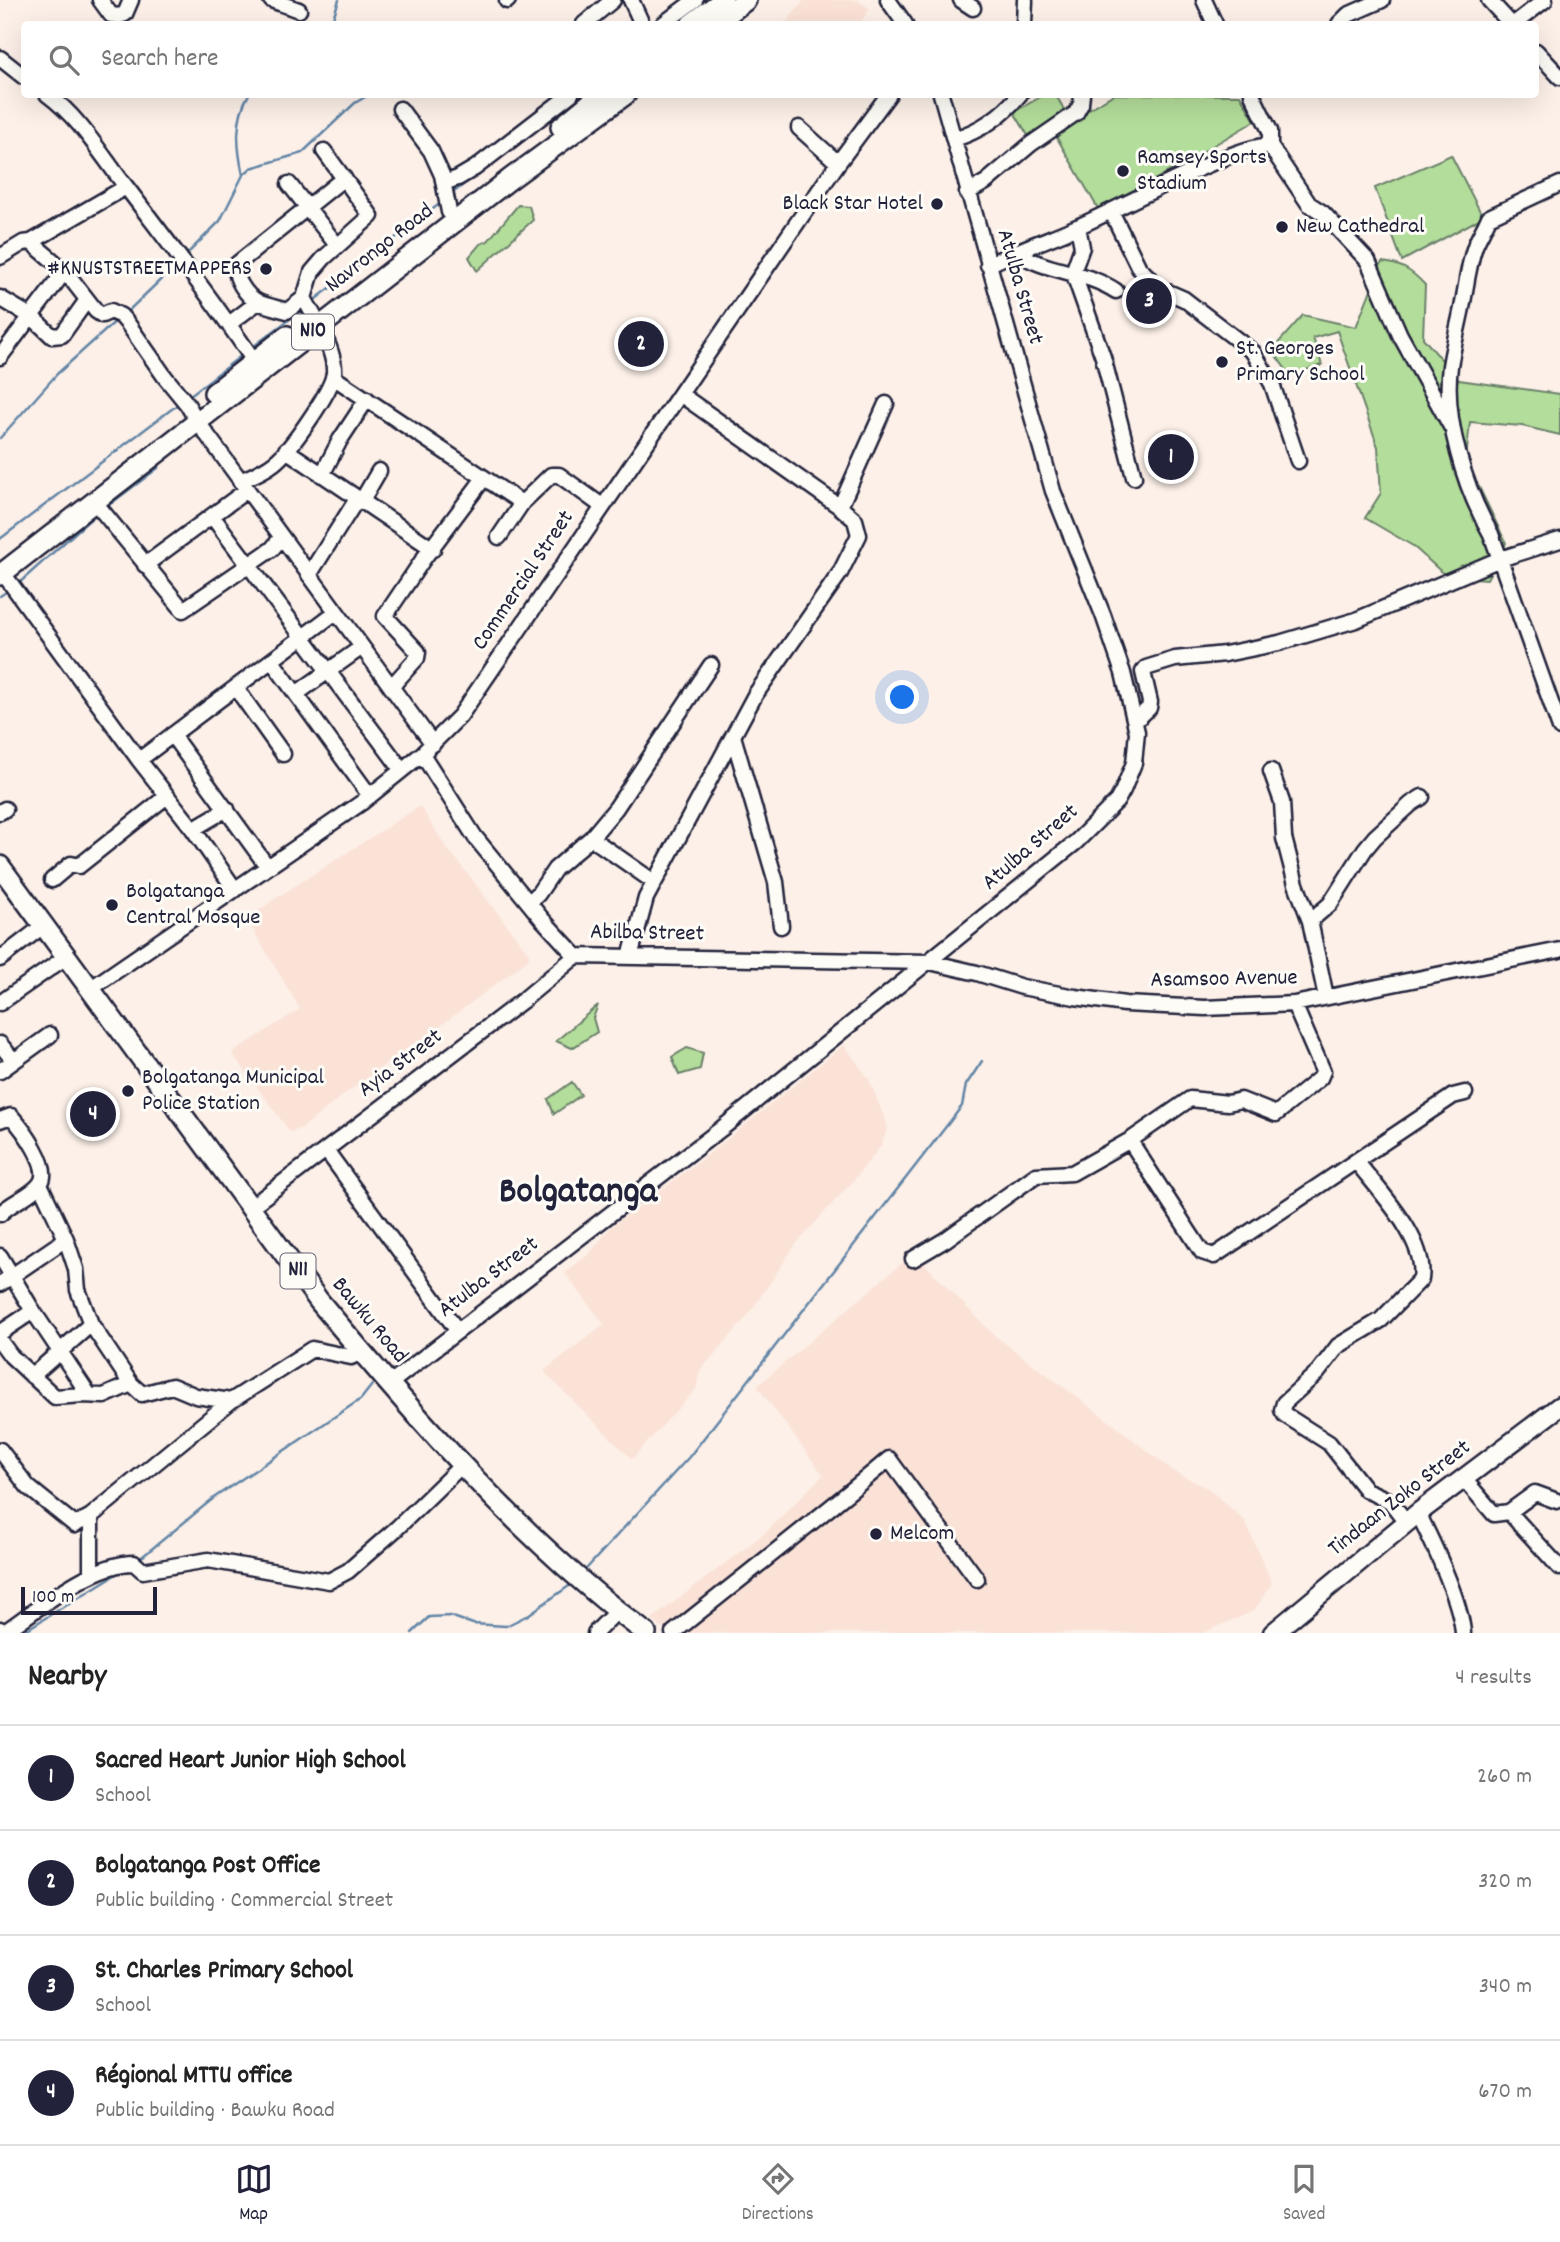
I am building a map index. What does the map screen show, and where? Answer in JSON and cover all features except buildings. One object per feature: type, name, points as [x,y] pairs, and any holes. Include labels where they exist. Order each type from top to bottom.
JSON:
[{"type":"highway","points":[[695,21],[723,0]]},
{"type":"highway","points":[[719,21],[746,0]]},
{"type":"highway","name":"Navrongo Road","points":[[1,570],[94,502],[254,361],[317,321],[591,98]]},
{"type":"highway","name":"Navrongo Road","points":[[1,570],[317,321],[621,98]]},
{"type":"highway","name":"Bawku Road","points":[[0,866],[186,1121],[252,1206],[319,1301],[389,1384],[463,1464],[554,1555],[646,1633]]},
{"type":"main road","name":"Tindaan Zoko Street","points":[[1273,1633],[1412,1518],[1560,1406]]},
{"type":"street","points":[[100,0],[111,15],[119,16],[125,13],[131,0]]},
{"type":"street","points":[[271,0],[299,10]]},
{"type":"street","points":[[588,21],[612,0]]},
{"type":"street","points":[[631,0],[641,21]]},
{"type":"street","points":[[667,21],[695,0]]},
{"type":"street","points":[[888,0],[903,21]]},
{"type":"street","points":[[1024,21],[1025,0]]},
{"type":"street","points":[[1203,0],[1214,21]]},
{"type":"street","points":[[1342,21],[1382,0]]},
{"type":"street","points":[[1489,0],[1509,21]]},
{"type":"street","points":[[1516,21],[1545,0]]},
{"type":"street","points":[[1539,55],[1560,77]]},
{"type":"street","points":[[0,58],[21,75]]},
{"type":"street","points":[[52,98],[68,110],[188,265],[254,361]]},
{"type":"street","points":[[444,183],[475,168],[566,98]]},
{"type":"street","name":"Commercial Street","points":[[90,989],[370,796],[427,749],[460,716],[838,163],[886,98]]},
{"type":"street","name":"Atulba Street","points":[[389,1384],[712,1136],[930,962],[1076,842],[1116,801],[1128,780],[1136,754],[1135,721],[1123,673],[1103,615],[1053,491],[942,98]]},
{"type":"street","points":[[954,139],[971,134],[1013,104],[1017,98]]},
{"type":"street","points":[[967,193],[986,182],[1031,144],[1076,113],[1082,98]]},
{"type":"street","points":[[1254,98],[1270,131],[1270,146],[1309,204],[1323,213],[1368,261],[1400,335],[1453,430]]},
{"type":"street","points":[[400,109],[431,151],[444,183],[449,212]]},
{"type":"street","points":[[799,128],[838,163]]},
{"type":"street","points":[[988,265],[1015,251],[1078,227],[1231,156],[1264,145],[1270,146]]},
{"type":"street","points":[[324,152],[344,178],[371,216],[336,244],[312,272],[304,298],[287,311],[258,302],[243,289],[235,270],[237,264],[344,178]]},
{"type":"street","points":[[289,184],[336,244]]},
{"type":"street","points":[[1560,184],[1489,217],[1475,247],[1450,367],[1449,397],[1453,430],[1478,511],[1491,534],[1555,701],[1560,728]]},
{"type":"street","points":[[0,257],[23,243],[31,243],[126,187]]},
{"type":"street","points":[[1111,211],[1139,268],[1161,289],[1184,299],[1253,352],[1272,384],[1298,461]]},
{"type":"street","points":[[1078,227],[1082,247],[1073,272],[1103,357],[1135,477]]},
{"type":"street","points":[[0,298],[32,317],[52,336],[58,337],[87,300],[65,271],[31,243]]},
{"type":"street","points":[[1015,251],[1029,261],[1073,272],[1103,282],[1116,290]]},
{"type":"street","points":[[2,349],[32,317],[65,271]]},
{"type":"street","points":[[145,565],[212,516],[243,486],[276,462],[324,397],[333,377],[332,356],[304,298]]},
{"type":"street","name":"Abilba Street","points":[[87,300],[102,315],[111,311],[124,320],[391,687],[475,836],[542,919],[576,956],[930,962]]},
{"type":"street","points":[[229,324],[258,302]]},
{"type":"street","points":[[333,377],[522,503]]},
{"type":"street","points":[[630,957],[646,898],[755,695],[840,573],[859,535],[855,520],[840,507],[680,394]]},
{"type":"street","points":[[322,475],[340,440],[367,399]]},
{"type":"street","points":[[840,507],[886,404]]},
{"type":"street","points":[[286,450],[432,549]]},
{"type":"street","points":[[309,575],[379,471]]},
{"type":"street","points":[[499,537],[522,503],[551,475],[559,475],[602,506]]},
{"type":"street","points":[[391,687],[417,659],[418,652],[386,616],[484,478]]},
{"type":"street","points":[[94,502],[183,610],[271,549],[281,538]]},
{"type":"street","points":[[212,516],[402,770]]},
{"type":"street","points":[[1135,721],[1149,708],[1143,672],[1146,668],[1175,659],[1225,654],[1279,643],[1356,620],[1500,559],[1560,540]]},
{"type":"street","points":[[1,570],[234,888]]},
{"type":"street","points":[[139,760],[336,612]]},
{"type":"street","points":[[296,694],[362,647]]},
{"type":"street","points":[[272,661],[370,796]]},
{"type":"street","points":[[530,902],[555,869],[591,838],[616,808],[711,664]]},
{"type":"street","points":[[236,688],[283,754]]},
{"type":"street","points":[[172,735],[267,866]]},
{"type":"street","points":[[733,736],[776,882],[780,926]]},
{"type":"street","points":[[1271,771],[1282,802],[1284,838],[1296,884],[1310,921],[1326,998]]},
{"type":"street","points":[[52,880],[71,864],[79,866],[167,796]]},
{"type":"street","points":[[1310,921],[1330,904],[1375,837],[1422,797]]},
{"type":"street","points":[[193,829],[227,809]]},
{"type":"street","points":[[591,838],[654,882]]},
{"type":"street","points":[[0,958],[43,926]]},
{"type":"street","name":"Asamsoo Avenue","points":[[930,962],[1022,987],[1125,1004],[1205,1008],[1294,1004],[1560,950]]},
{"type":"street","name":"Ayia Street","points":[[252,1206],[522,1002],[576,956]]},
{"type":"street","points":[[0,1003],[66,957]]},
{"type":"street","points":[[913,1259],[945,1240],[1037,1175],[1072,1173],[1132,1139],[1190,1099],[1231,1103],[1241,1100],[1273,1115],[1322,1076],[1322,1067],[1294,1004]]},
{"type":"street","points":[[0,1071],[50,1035]]},
{"type":"street","points":[[0,1044],[13,1061]]},
{"type":"street","points":[[1132,1139],[1132,1144],[1202,1252],[1209,1255],[1219,1253],[1453,1096],[1465,1093]]},
{"type":"street","points":[[0,1120],[11,1116],[22,1129],[42,1165],[43,1178],[40,1184],[0,1214]]},
{"type":"street","points":[[326,1150],[457,1330]]},
{"type":"street","points":[[1356,1161],[1411,1233],[1420,1261],[1421,1279],[1381,1320],[1338,1346],[1318,1372],[1284,1403],[1282,1410],[1285,1415],[1329,1443],[1366,1490],[1390,1501],[1412,1518],[1432,1541],[1458,1608],[1463,1633]]},
{"type":"street","points":[[40,1184],[66,1239],[76,1269],[78,1290],[92,1324],[131,1384],[142,1394],[172,1386],[196,1396],[231,1401]]},
{"type":"street","points":[[6,1279],[66,1239]]},
{"type":"street","points":[[0,1256],[6,1279],[33,1311],[89,1395]]},
{"type":"street","points":[[0,1334],[33,1311]]},
{"type":"street","points":[[32,1376],[92,1324]]},
{"type":"street","points":[[0,1341],[11,1356],[55,1397],[104,1396],[131,1384]]},
{"type":"street","points":[[0,1450],[28,1487],[75,1525],[91,1516],[231,1401],[312,1349],[351,1357],[362,1352]]},
{"type":"street","points":[[673,1633],[889,1460],[977,1579]]},
{"type":"street","points":[[0,1629],[3,1633],[91,1573],[122,1563],[134,1563],[143,1571],[208,1560],[329,1581],[348,1571],[463,1464]]},
{"type":"street","points":[[1464,1479],[1494,1514],[1509,1512],[1535,1493],[1557,1501]]},
{"type":"street","points":[[1509,1512],[1560,1568]]},
{"type":"street","points":[[91,1516],[91,1573]]},
{"type":"street","points":[[595,1633],[617,1611]]},
{"type":"shaded area","points":[[804,0],[858,0],[870,9],[861,21],[787,21]]},
{"type":"shaded area","points":[[420,806],[448,850],[529,954],[528,960],[302,1128],[290,1132],[232,1053],[300,1009],[249,923],[257,912],[273,900]]},
{"type":"shaded area","points":[[844,1045],[869,1079],[888,1127],[881,1146],[796,1244],[747,1317],[700,1371],[696,1389],[632,1459],[545,1373],[545,1370],[604,1324],[565,1273],[589,1254],[611,1227],[708,1155]]},
{"type":"shaded area","points":[[914,1253],[995,1336],[1173,1471],[1209,1489],[1245,1521],[1272,1583],[1254,1611],[1202,1633],[667,1633],[652,1619],[766,1532],[823,1475],[757,1386]]},
{"type":"green space","points":[[1039,98],[1057,98],[1067,114],[1029,137],[1014,112]]},
{"type":"green space","name":"Ramsey Sports Stadium","points":[[1107,98],[1242,98],[1255,121],[1100,212],[1053,131]]},
{"type":"green space","points":[[1451,155],[1483,217],[1402,261],[1375,188]]},
{"type":"green space","points":[[518,205],[529,206],[533,220],[477,271],[469,257],[480,244],[488,241]]},
{"type":"green space","points":[[1382,262],[1406,269],[1425,285],[1423,338],[1459,380],[1560,394],[1560,435],[1522,426],[1470,422],[1466,460],[1506,543],[1487,579],[1446,576],[1413,546],[1365,518],[1381,493],[1378,447],[1337,331],[1313,338],[1322,365],[1290,375],[1272,350],[1303,315],[1356,327]]},
{"type":"green space","points":[[598,1005],[593,1018],[597,1032],[572,1048],[556,1041]]},
{"type":"green space","points":[[687,1048],[703,1053],[700,1069],[679,1075],[672,1057]]},
{"type":"green space","points":[[572,1082],[581,1095],[554,1114],[548,1099]]},
{"type":"waterway","points":[[332,21],[339,0]]},
{"type":"waterway","points":[[243,175],[238,134],[241,113],[247,98]]},
{"type":"waterway","points":[[184,257],[220,221],[243,175],[251,168],[302,153],[363,98]]},
{"type":"waterway","points":[[450,195],[475,176]]},
{"type":"waterway","points":[[312,302],[442,202]]},
{"type":"waterway","points":[[126,313],[177,264]]},
{"type":"waterway","points":[[250,349],[303,309]]},
{"type":"waterway","points":[[0,438],[57,374],[118,319]]},
{"type":"waterway","points":[[189,396],[242,355]]},
{"type":"waterway","points":[[0,539],[181,402]]},
{"type":"waterway","points":[[105,508],[158,468]]},
{"type":"waterway","points":[[18,584],[96,514]]},
{"type":"waterway","points":[[0,596],[6,592]]},
{"type":"waterway","points":[[587,1568],[689,1457],[962,1106],[966,1085],[982,1061]]},
{"type":"waterway","points":[[137,1561],[215,1497],[361,1399],[372,1385]]},
{"type":"waterway","points":[[21,1633],[123,1570]]},
{"type":"waterway","points":[[412,1633],[429,1617],[450,1616],[473,1624],[506,1626],[528,1615],[569,1586]]},
{"type":"place","name":"Ramsey Sports Stadium","points":[[1123,171]]},
{"type":"place","name":"Black Star Hotel","points":[[937,204]]},
{"type":"place","name":"New Cathedral","points":[[1282,227]]},
{"type":"place","name":"#KNUSTSTREETMAPPERS","points":[[266,269]]},
{"type":"place","name":"St. Charles Primary School","points":[[1149,301]]},
{"type":"place","name":"Bolgatanga Post Office","points":[[641,344]]},
{"type":"place","name":"St. Georges Primary School","points":[[1222,362]]},
{"type":"place","name":"Sacred Heart Junior High School","points":[[1171,457]]},
{"type":"place","name":"Bolgatanga Central Mosque","points":[[112,905]]},
{"type":"place","name":"Bolgatanga Municipal Police Station","points":[[128,1091]]},
{"type":"place","name":"Régional MTTU office","points":[[93,1114]]},
{"type":"place","name":"Melcom","points":[[876,1534]]},
{"type":"district","name":"Bolgatanga","points":[[578,1193]]}]
